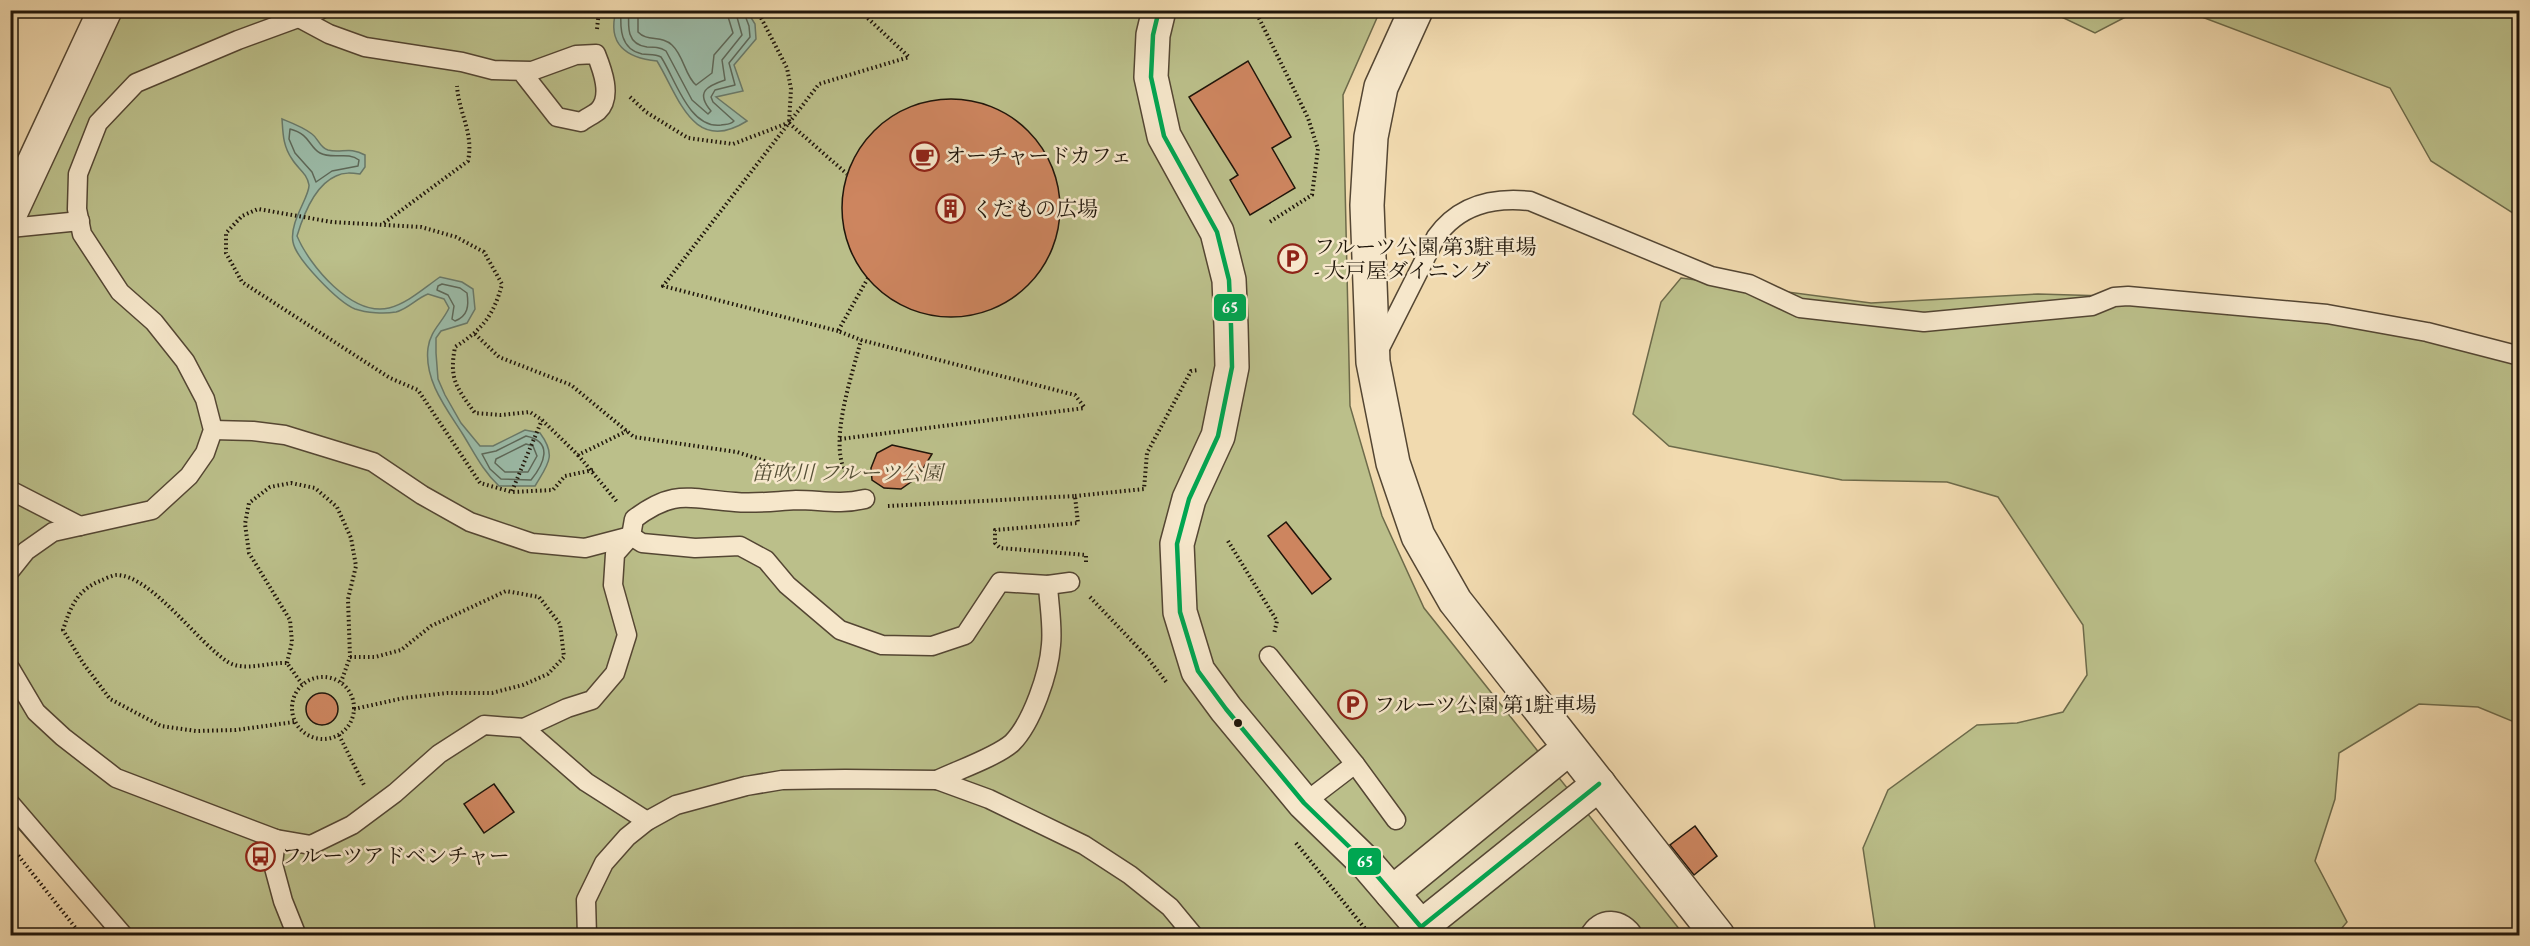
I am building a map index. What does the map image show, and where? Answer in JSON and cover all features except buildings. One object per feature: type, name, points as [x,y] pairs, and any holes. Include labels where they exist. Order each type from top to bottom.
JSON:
[{"type":"street","points":[[10,214],[105,10]]},
{"type":"street","points":[[1159,10],[1153,35],[1151,77],[1164,136],[1217,232],[1229,280],[1232,367],[1218,436],[1189,499],[1177,544],[1180,612],[1198,671],[1226,709],[1304,803],[1368,865],[1421,927],[1599,784]]},
{"type":"street","points":[[1416,10],[1381,87],[1371,137],[1367,205],[1372,362],[1393,463],[1418,536],[1455,601],[1718,936]]},
{"type":"street","points":[[1392,893],[1569,748]]},
{"type":"lane","points":[[10,571],[26,550],[53,532],[152,510],[189,476],[205,453],[213,430],[206,399],[185,361],[154,322],[120,292],[82,234],[77,209],[78,174],[98,123],[136,83],[238,40],[301,19],[320,10]]},
{"type":"lane","points":[[301,19],[328,34],[366,47],[462,62],[493,70],[532,71],[576,55],[596,54],[603,72],[605,94],[600,110],[581,122],[557,117],[521,71]]},
{"type":"lane","points":[[1372,362],[1444,225],[1482,202],[1509,199],[1530,201],[1711,276],[1749,284],[1800,308],[1924,322],[2092,306],[2114,297],[2138,296],[2327,314],[2427,332],[2520,356]]},
{"type":"lane","points":[[10,228],[80,221]]},
{"type":"lane","points":[[213,430],[285,435],[373,462],[422,495],[470,522],[532,543],[585,548],[631,537],[642,543],[695,548],[740,546],[766,560],[787,585],[840,630],[882,645],[932,646],[965,635],[1000,582],[1048,585],[1070,582]]},
{"type":"lane","points":[[10,490],[80,526]]},
{"type":"lane","points":[[10,668],[36,712],[63,737],[116,778],[276,839],[311,845],[352,825],[439,754],[484,725],[524,728],[567,708],[592,700],[615,673],[627,635],[613,585],[615,554],[631,537],[634,519],[654,504],[685,496],[736,503],[798,500],[844,504],[865,499]]},
{"type":"lane","points":[[938,780],[991,756],[1012,743],[1030,716],[1042,685],[1051,646],[1048,585]]},
{"type":"lane","points":[[1269,656],[1396,820]]},
{"type":"lane","points":[[524,728],[586,782],[647,821]]},
{"type":"lane","points":[[1304,803],[1355,765]]},
{"type":"lane","points":[[587,936],[586,900],[604,863],[627,837],[647,821],[676,805],[746,786],[782,780],[938,780],[989,799],[1084,845],[1130,875],[1170,907],[1194,936]]},
{"type":"lane","points":[[10,803],[124,936]]},
{"type":"lane","points":[[276,839],[273,864],[283,901],[297,936]]},
{"type":"lane","points":[[1589,936],[1596,926],[1610,920],[1624,924],[1634,936]]},
{"type":"path","points":[[758,10],[787,68],[791,89],[789,123]]},
{"type":"path","points":[[840,439],[1085,408],[1075,395],[663,286],[819,84],[909,57],[859,10]]},
{"type":"path","points":[[1254,10],[1308,118],[1318,149],[1312,195],[1268,224]]},
{"type":"path","points":[[382,224],[468,161],[471,145],[458,102],[457,83],[462,62]]},
{"type":"path","points":[[603,72],[646,112],[688,138],[733,144],[789,123]]},
{"type":"path","points":[[789,123],[847,174]]},
{"type":"path","points":[[258,209],[332,222],[382,224],[421,227],[456,237],[484,252],[502,284],[496,306],[475,334],[455,346],[451,369],[459,391],[475,413],[501,415],[530,411],[593,470],[565,476],[552,490],[512,492],[480,483],[418,390],[390,378],[242,282],[226,253],[226,233],[242,216],[258,209]]},
{"type":"path","points":[[838,331],[868,278]]},
{"type":"path","points":[[475,334],[499,357],[571,385],[633,436],[737,452],[810,477]]},
{"type":"path","points":[[839,426],[861,340]]},
{"type":"path","points":[[889,506],[1075,496],[1144,489],[1147,453],[1191,371],[1200,370]]},
{"type":"path","points":[[512,492],[542,420]]},
{"type":"path","points":[[578,455],[627,431]]},
{"type":"path","points":[[302,684],[287,663],[292,642],[290,620],[249,553],[245,524],[249,503],[270,487],[291,483],[315,488],[337,507],[351,538],[356,566],[348,599],[350,657],[341,682]]},
{"type":"path","points":[[1070,582],[1086,575],[1086,555],[1000,548],[995,543],[995,530],[1078,523],[1075,496]]},
{"type":"path","points":[[1228,541],[1277,621],[1269,656]]},
{"type":"path","points":[[287,663],[274,662],[252,666],[230,663],[138,582],[116,575],[88,586],[71,606],[63,630],[83,663],[110,699],[161,726],[196,731],[294,722]]},
{"type":"path","points":[[350,657],[375,657],[401,650],[431,627],[506,591],[540,597],[560,624],[564,657],[548,674],[524,685],[492,693],[447,693],[404,698],[354,709]]},
{"type":"path","points":[[1160,664],[1161,675]]},
{"type":"path","points":[[321,676],[332,677],[341,682],[353,699],[352,719],[347,729],[329,739],[309,736],[301,731],[294,722],[291,702],[295,692],[302,684],[321,676]]},
{"type":"path","points":[[339,735],[376,807]]},
{"type":"path","points":[[10,845],[82,936]]},
{"type":"green space","name":"笛吹川 フルーツ公園","points":[[122,11],[1380,11],[1343,95],[1350,406],[1382,516],[1424,608],[1684,935],[112,935],[11,820],[10,254],[66,125]]},
{"type":"green space","points":[[2049,11],[2137,11],[2095,33]]},
{"type":"green space","points":[[2186,11],[2519,11],[2519,217],[2431,161],[2390,88]]},
{"type":"green space","points":[[1681,278],[1871,303],[2038,294],[2141,297],[2519,350],[2519,724],[2478,707],[2419,704],[2339,753],[2335,799],[2315,861],[2347,922],[2336,935],[1880,935],[1875,928],[1863,848],[1888,790],[1977,725],[2017,723],[2063,712],[2087,675],[2083,625],[1998,497],[1947,482],[1842,480],[1669,446],[1633,414],[1661,302]]},
{"type":"water","points":[[616,11],[747,11],[755,24],[756,39],[734,65],[743,91],[716,97],[747,121],[729,130],[713,131],[701,126],[690,117],[657,61],[628,53],[617,41],[614,32]]},
{"type":"water","points":[[282,119],[309,132],[328,150],[354,151],[365,155],[365,167],[360,174],[339,175],[322,186],[306,211],[297,236],[311,261],[334,286],[361,305],[375,309],[389,308],[403,303],[440,277],[462,282],[473,289],[475,309],[467,323],[441,331],[436,338],[438,379],[461,423],[480,446],[493,446],[525,430],[540,433],[548,448],[549,460],[535,486],[499,486],[479,461],[443,404],[429,371],[428,348],[434,332],[449,308],[444,299],[428,294],[396,312],[376,313],[355,309],[329,289],[302,259],[293,242],[293,234],[309,185],[306,177],[289,154],[284,140]]},
{"type":"transit line","name":"65","points":[[1159,10],[1153,35],[1151,77],[1164,136],[1217,232],[1229,280],[1232,367],[1218,436],[1189,499],[1177,544],[1180,612],[1198,671],[1226,709],[1304,803],[1368,865],[1421,927],[1599,784]]},
{"type":"place","name":"オーチャードカフェ","points":[[924,156]]},
{"type":"place","name":"くだもの広場","points":[[951,209]]},
{"type":"place","name":"フルーツ公園 第3駐車場 - 大戸屋ダイニング","points":[[1293,259]]},
{"type":"place","name":"フルーツ公園 第1駐車場","points":[[1353,705]]},
{"type":"place","name":"フルーツアドベンチャー","points":[[260,856]]}]
